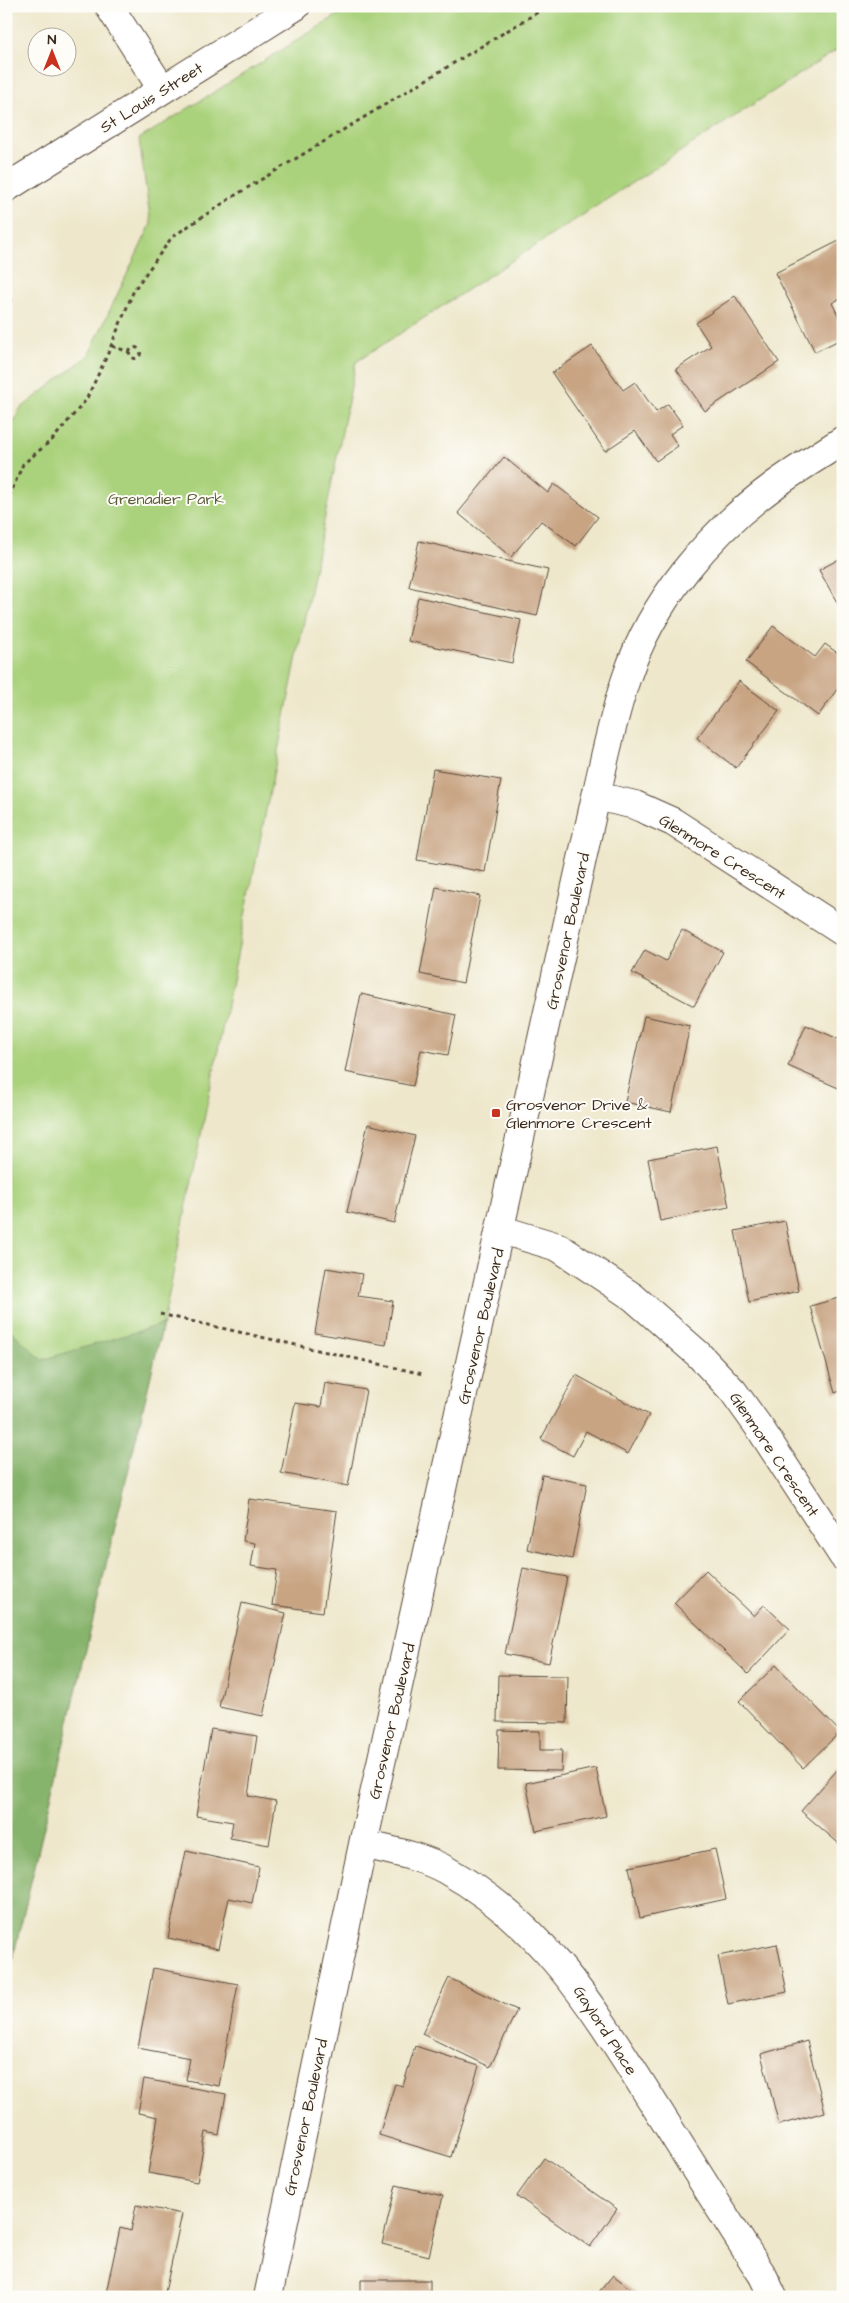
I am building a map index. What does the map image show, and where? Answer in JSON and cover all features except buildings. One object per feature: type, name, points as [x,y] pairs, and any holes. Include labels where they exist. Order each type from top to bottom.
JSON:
[{"type":"street","points":[[109,6],[162,89]]},
{"type":"street","name":"St Louis Street","points":[[6,188],[296,6]]},
{"type":"street","name":"Grosvenor Boulevard","points":[[268,2297],[363,1844],[502,1230],[596,796],[626,677],[646,633],[669,592],[697,556],[722,530],[776,484],[843,440]]},
{"type":"street","name":"Glenmore Crescent","points":[[596,796],[635,806],[673,822],[843,932]]},
{"type":"street","name":"Glenmore Crescent","points":[[502,1230],[558,1247],[633,1297],[698,1354],[733,1391],[761,1430],[843,1556]]},
{"type":"street","name":"Gaylord Place","points":[[363,1844],[429,1861],[445,1869],[496,1904],[552,1955],[594,2009],[763,2276],[773,2297]]},
{"type":"path","points":[[6,504],[23,464],[53,439],[86,400],[112,346],[134,290],[172,237],[234,196],[548,6]]},
{"type":"path","points":[[112,346],[129,352]]},
{"type":"path","points":[[160,1314],[423,1374]]},
{"type":"green space","name":"Grenadier Park","points":[[352,6],[843,6],[843,46],[356,362],[163,1324],[6,1987],[6,439],[20,409],[88,356],[151,224],[139,139]]},
{"type":"green space","points":[[163,1324],[6,1987],[6,1326],[42,1360]]},
{"type":"place","name":"Grosvenor Drive & Glenmore Crescent","points":[[496,1113]]}]
